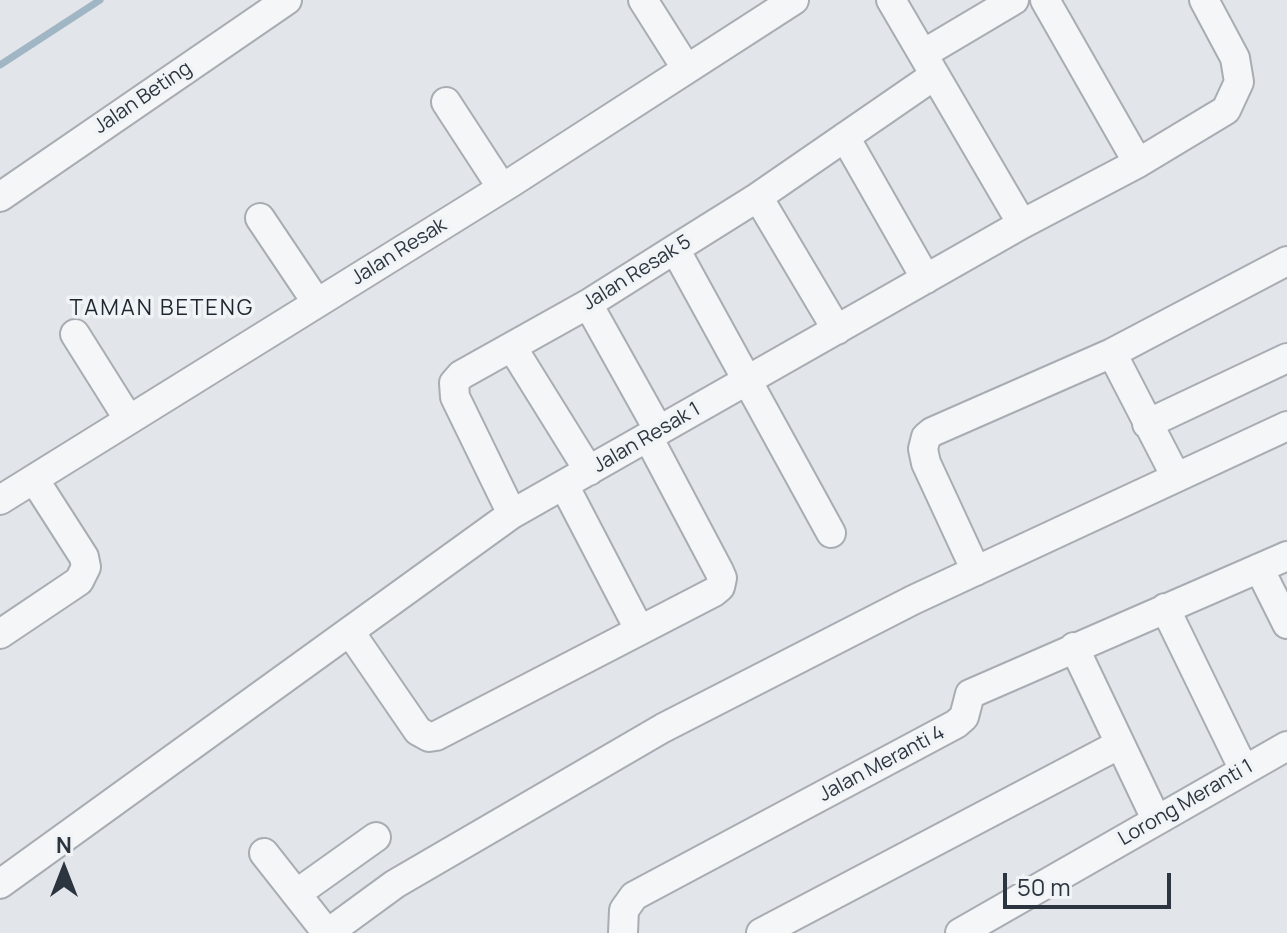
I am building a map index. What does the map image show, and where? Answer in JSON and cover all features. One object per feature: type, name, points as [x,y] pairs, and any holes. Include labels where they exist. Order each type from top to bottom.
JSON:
[{"type":"street","name":"Jalan Beting","points":[[0,197],[287,0]]},
{"type":"street","points":[[643,0],[686,68]]},
{"type":"street","name":"Jalan Resak","points":[[0,500],[502,188],[794,0]]},
{"type":"street","points":[[891,0],[1022,224]]},
{"type":"street","name":"Jalan Resak 5","points":[[512,514],[455,397],[454,383],[461,375],[588,304],[758,197],[845,137],[929,64],[1014,0]]},
{"type":"street","points":[[1045,0],[1138,163]]},
{"type":"street","name":"Jalan Resak 1","points":[[0,884],[512,514],[1022,224],[1138,163],[1226,110],[1239,82],[1235,58],[1204,0]]},
{"type":"street","points":[[446,102],[502,188]]},
{"type":"street","points":[[845,137],[926,279]]},
{"type":"street","points":[[758,197],[837,330]]},
{"type":"street","points":[[260,218],[317,303]]},
{"type":"street","points":[[675,249],[831,533]]},
{"type":"street","points":[[976,571],[926,463],[923,449],[926,437],[1112,353],[1287,261]]},
{"type":"street","points":[[350,632],[418,731],[429,737],[720,587],[722,578],[588,304]]},
{"type":"street","points":[[75,334],[129,420]]},
{"type":"street","points":[[512,347],[589,471]]},
{"type":"street","points":[[1112,353],[1176,477]]},
{"type":"street","points":[[1147,424],[1287,358]]},
{"type":"street","points":[[264,853],[328,933],[395,884],[663,728],[913,600],[1287,426]]},
{"type":"street","points":[[0,634],[79,581],[86,567],[84,557],[34,479]]},
{"type":"street","points":[[564,485],[639,629]]},
{"type":"street","name":"Jalan Meranti 4","points":[[623,933],[624,910],[634,896],[956,724],[964,717],[970,694],[1287,556]]},
{"type":"street","points":[[1259,568],[1287,624]]},
{"type":"street","points":[[1165,608],[1244,770]]},
{"type":"street","points":[[1074,647],[1156,819]]},
{"type":"street","points":[[761,933],[1120,744]]},
{"type":"street","name":"Lorong Meranti 1","points":[[960,933],[1287,746]]},
{"type":"street","points":[[296,894],[376,837]]},
{"type":"waterway","points":[[0,65],[100,0]]},
{"type":"district","name":"TAMAN BETENG","points":[[162,309]]}]
